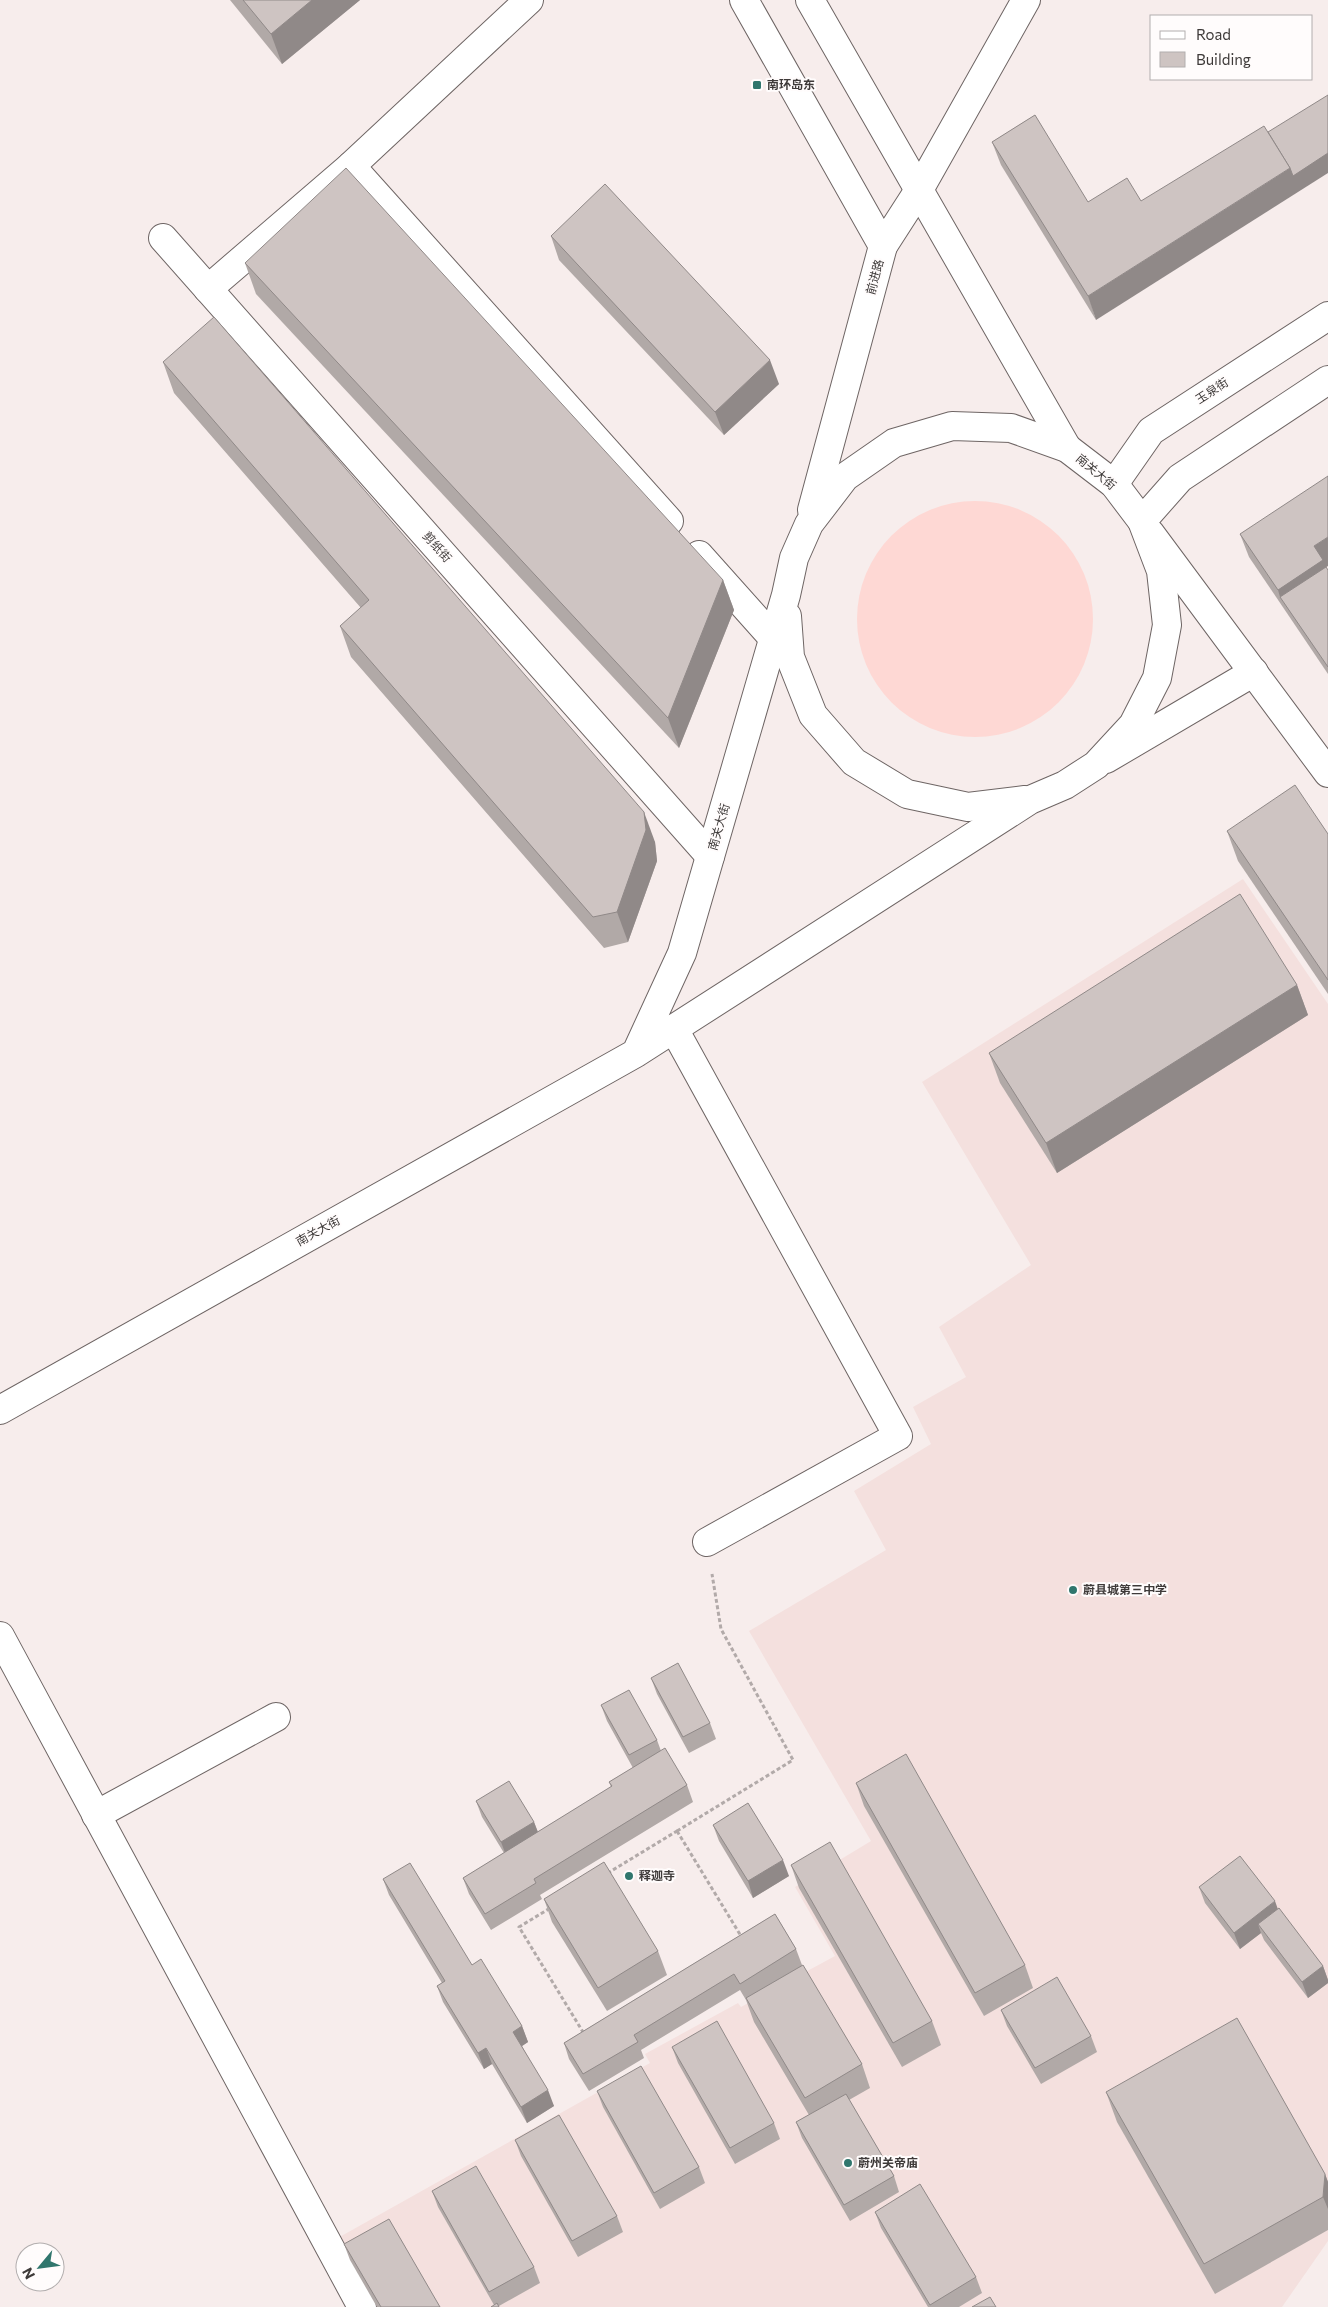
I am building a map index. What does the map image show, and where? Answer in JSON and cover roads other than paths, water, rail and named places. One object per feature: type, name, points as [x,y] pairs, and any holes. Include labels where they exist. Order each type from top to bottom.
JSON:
[{"type":"main road","points":[[208,289],[351,166],[528,0]]},
{"type":"main road","name":"前进路","points":[[744,0],[883,246],[809,524]]},
{"type":"main road","points":[[810,0],[1067,448]]},
{"type":"main road","points":[[883,246],[919,190],[1026,0]]},
{"type":"main road","points":[[351,166],[773,638]]},
{"type":"main road","name":"剪纸街","points":[[163,238],[710,856]]},
{"type":"main road","name":"玉泉街","points":[[1114,484],[1151,430],[1328,316]]},
{"type":"main road","points":[[1328,380],[1180,478],[1142,521],[1328,773]]},
{"type":"main road","name":"南关大街","points":[[0,1410],[636,1053],[1030,800],[1065,785],[1096,765],[1133,726],[1157,678],[1167,625],[1162,571],[1142,521],[1114,484],[1067,448],[1011,428],[952,426],[894,443],[845,477],[809,524],[794,558],[786,595],[682,954],[636,1053]]},
{"type":"main road","name":"南关大街","points":[[786,595],[790,657],[813,715],[854,762],[907,794],[925,798],[968,807],[1030,800]]},
{"type":"main road","points":[[1096,765],[1254,672]]},
{"type":"main road","points":[[674,1029],[898,1436],[707,1542]]},
{"type":"main road","points":[[0,1636],[362,2307]]},
{"type":"main road","points":[[96,1815],[276,1718]]},
{"type":"place","name":"南环岛东","points":[[757,85]]},
{"type":"place","name":"蔚县城第三中学","points":[[1073,1590]]},
{"type":"place","name":"释迦寺","points":[[629,1876]]},
{"type":"place","name":"蔚州关帝庙","points":[[848,2163]]}]
